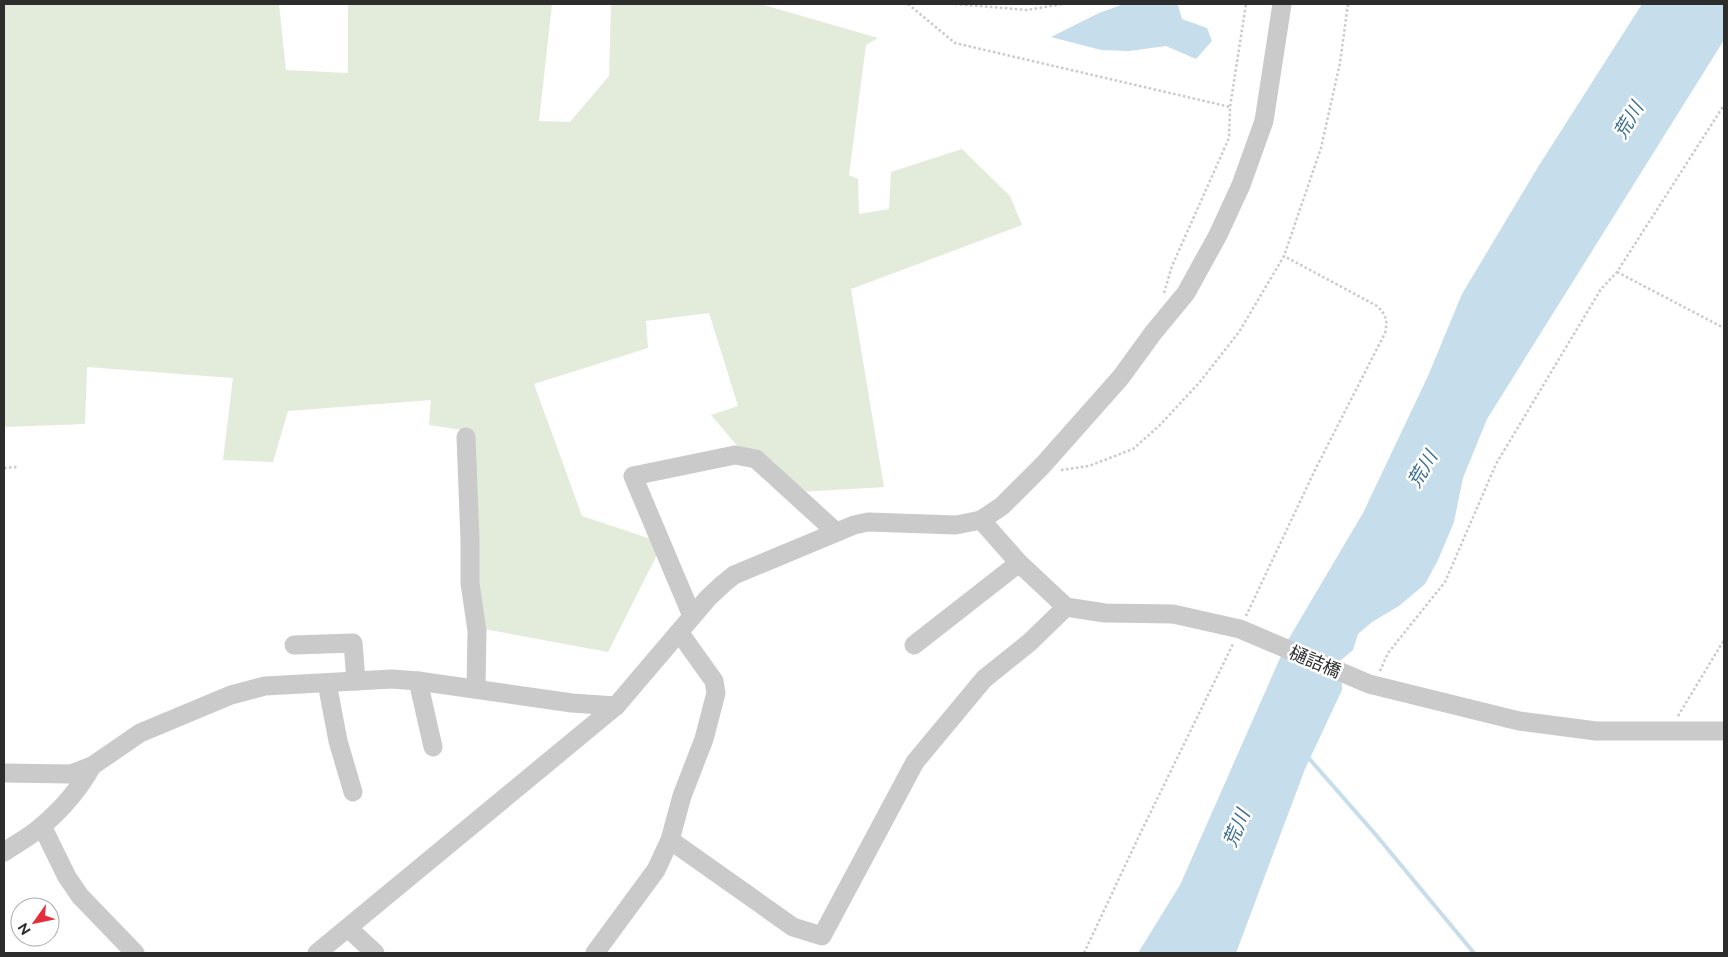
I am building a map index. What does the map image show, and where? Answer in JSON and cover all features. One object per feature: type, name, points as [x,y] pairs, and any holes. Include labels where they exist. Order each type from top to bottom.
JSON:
[{"type":"street","points":[[317,953],[616,706],[708,598],[734,575],[854,524],[868,522],[956,525],[981,520],[1002,506],[1043,465],[1120,377],[1186,293],[1218,235],[1241,185],[1264,121],[1282,4]]},
{"type":"street","points":[[466,437],[470,582],[477,631],[476,689]]},
{"type":"street","points":[[692,616],[633,476],[735,455],[756,459],[836,532]]},
{"type":"street","points":[[670,840],[793,927],[822,936],[914,762],[984,679],[1030,642],[1066,606],[1020,563],[981,520]]},
{"type":"street","points":[[914,645],[1020,563]]},
{"type":"street","name":"樋詰橋","points":[[1066,606],[1105,613],[1173,614],[1240,629],[1371,685],[1518,721],[1596,731],[1724,732]]},
{"type":"street","points":[[595,953],[656,870],[670,840],[682,796],[704,739],[716,692],[714,681],[679,632]]},
{"type":"street","points":[[294,645],[353,643],[356,681]]},
{"type":"street","points":[[4,773],[71,774],[92,766],[140,733],[232,695],[265,686],[392,679],[572,703],[616,706]]},
{"type":"street","points":[[418,681],[433,747]]},
{"type":"street","points":[[327,683],[338,741],[353,792]]},
{"type":"street","points":[[4,852],[42,826],[73,794],[92,766]]},
{"type":"street","points":[[42,826],[67,877],[76,890],[135,953]]},
{"type":"street","points":[[348,928],[375,953]]},
{"type":"path","points":[[908,4],[955,43],[1230,107]]},
{"type":"path","points":[[955,4],[1027,10],[1063,4]]},
{"type":"path","points":[[1164,295],[1172,266],[1229,138],[1230,107],[1246,4]]},
{"type":"path","points":[[1043,465],[1061,470],[1089,466],[1133,449],[1160,425],[1199,383],[1239,332],[1284,256],[1321,148],[1340,64],[1348,4]]},
{"type":"path","points":[[1371,685],[1388,653],[1444,582],[1496,464],[1601,289],[1617,272],[1724,105]]},
{"type":"path","points":[[1084,953],[1138,836],[1240,629],[1315,470],[1385,333],[1388,321],[1384,313],[1377,306],[1284,256]]},
{"type":"path","points":[[1617,272],[1724,328]]},
{"type":"path","points":[[4,468],[17,467]]},
{"type":"path","points":[[1669,731],[1724,640]]},
{"type":"green space","points":[[4,4],[279,4],[286,70],[348,73],[348,4],[552,4],[539,121],[570,122],[609,76],[611,4],[760,4],[878,38],[866,45],[849,175],[858,179],[859,214],[889,209],[891,172],[962,149],[1010,196],[1022,225],[851,289],[884,487],[800,492],[773,461],[745,455],[711,415],[738,406],[709,313],[646,321],[648,348],[534,384],[582,516],[663,543],[608,652],[479,628],[469,431],[429,425],[431,400],[288,411],[273,462],[223,460],[233,378],[87,367],[85,424],[4,427]]},
{"type":"water","points":[[1124,4],[1178,5],[1182,19],[1207,28],[1212,41],[1196,59],[1166,46],[1129,51],[1101,50],[1051,37],[1099,13]]},
{"type":"water","name":"荒川","points":[[1642,4],[1724,4],[1724,40],[1487,419],[1463,478],[1454,522],[1438,560],[1425,584],[1399,606],[1372,622],[1358,634],[1353,650],[1341,660],[1342,690],[1305,769],[1236,953],[1138,953],[1180,885],[1288,640],[1363,513],[1428,376],[1462,294],[1538,167]]},
{"type":"waterway","points":[[1306,755],[1376,835],[1474,953]]}]
